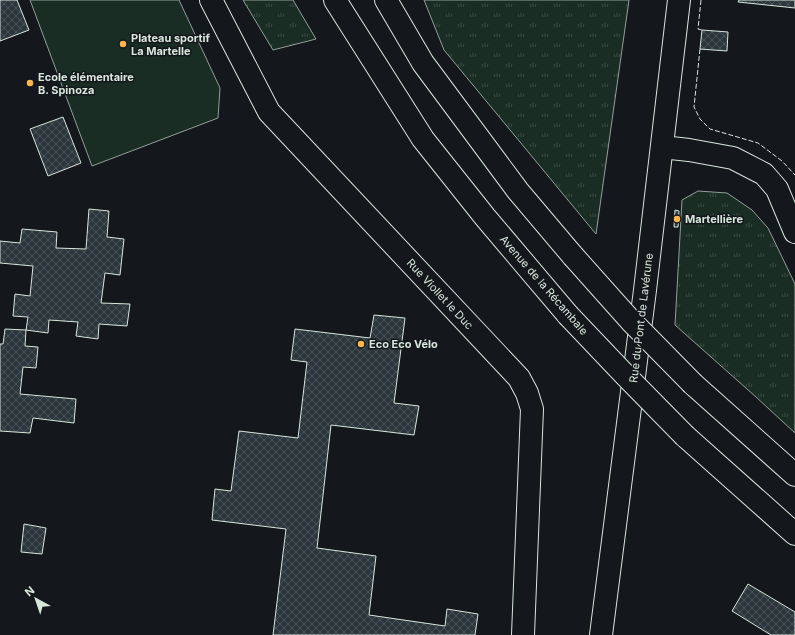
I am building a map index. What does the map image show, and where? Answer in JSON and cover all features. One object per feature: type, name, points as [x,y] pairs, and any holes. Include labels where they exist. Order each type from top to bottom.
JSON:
[{"type":"street","name":"Rue Viollet le Duc","points":[[211,0],[270,112],[519,378],[528,393],[532,409],[523,635]]},
{"type":"street","name":"Avenue de la Récambale","points":[[335,0],[423,139],[485,217],[568,315],[685,436],[795,534]]},
{"type":"street","points":[[386,0],[423,63],[518,191],[573,256],[631,321],[692,384],[795,475]]},
{"type":"street","name":"Rue du Pont de Lavérune","points":[[601,635],[645,290],[679,0]]},
{"type":"street","points":[[662,147],[697,151],[733,158],[764,174],[777,189],[795,232]]},
{"type":"green space","name":"Plateau sportif La Martelle","points":[[30,0],[179,0],[220,88],[218,118],[92,166]]},
{"type":"green space","points":[[243,0],[293,0],[316,39],[273,50]]},
{"type":"green space","points":[[424,0],[629,0],[596,234],[444,50]]},
{"type":"green space","points":[[698,191],[727,193],[752,210],[768,228],[795,284],[795,433],[675,325],[682,200]]},
{"type":"building","points":[[0,0],[17,0],[29,30],[0,41]]},
{"type":"building","points":[[739,0],[795,0],[795,8],[738,2]]},
{"type":"building","points":[[702,30],[728,32],[727,51],[700,49]]},
{"type":"building","points":[[63,117],[81,163],[48,176],[30,129]]},
{"type":"building","points":[[89,209],[109,211],[107,237],[124,239],[120,275],[105,273],[101,303],[130,304],[127,326],[99,324],[98,339],[76,336],[78,322],[49,320],[48,333],[26,330],[28,317],[13,316],[15,294],[30,296],[33,266],[0,263],[0,241],[20,243],[22,229],[57,232],[56,248],[86,249]]},
{"type":"building","name":"Martellière","points":[[675,210],[679,211],[678,227],[674,227]]},
{"type":"building","points":[[374,315],[405,318],[394,403],[419,406],[414,435],[331,425],[317,548],[376,556],[369,615],[445,626],[447,609],[478,614],[475,635],[273,635],[286,529],[212,520],[215,489],[231,491],[239,431],[298,438],[307,362],[291,360],[295,329],[370,338]]},
{"type":"building","points":[[5,329],[26,330],[25,346],[38,347],[36,368],[23,367],[20,394],[76,399],[74,423],[33,418],[30,433],[0,431],[0,344],[3,344]]},
{"type":"building","points":[[24,524],[46,528],[42,554],[21,552]]},
{"type":"building","points":[[748,584],[795,612],[795,635],[771,635],[732,611]]},
{"type":"fence","points":[[701,0],[698,29],[702,30]]},
{"type":"fence","points":[[700,49],[694,107],[700,119],[710,129],[758,143],[782,161],[795,175]]},
{"type":"place","name":"Plateau sportif La Martelle","points":[[123,44]]},
{"type":"place","name":"Ecole élémentaire B. Spinoza","points":[[30,83]]},
{"type":"place","name":"Martellière","points":[[677,219]]},
{"type":"place","name":"Eco Eco Vélo","points":[[361,344]]}]
